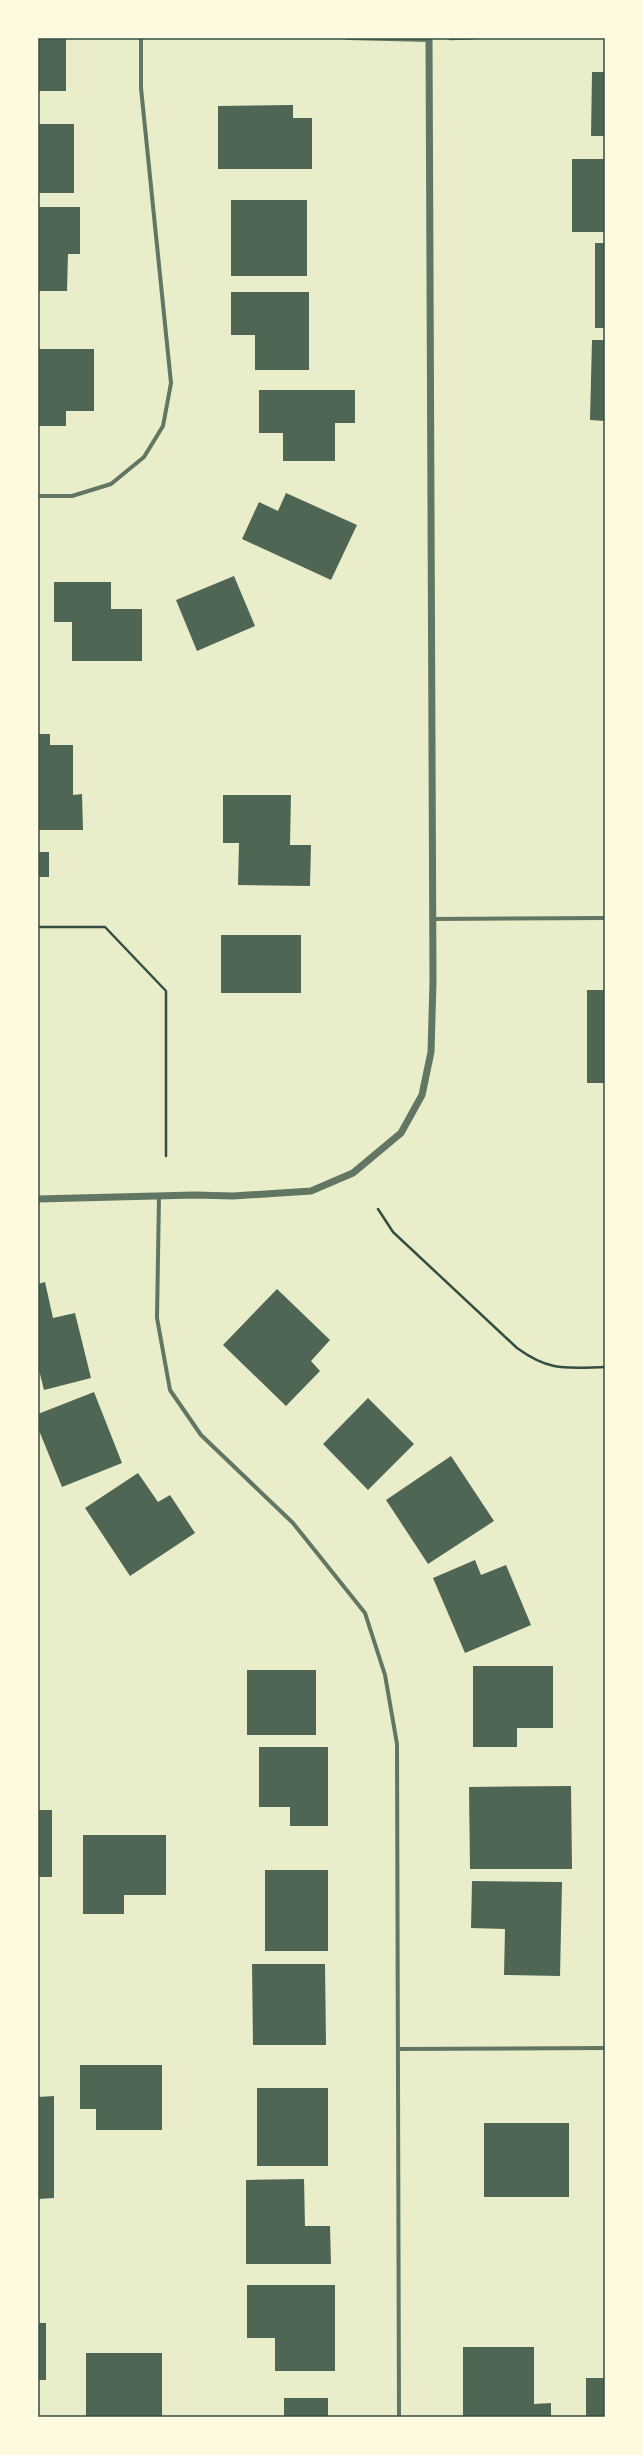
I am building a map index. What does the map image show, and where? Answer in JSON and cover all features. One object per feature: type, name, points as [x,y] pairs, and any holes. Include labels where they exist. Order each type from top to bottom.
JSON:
[{"type":"street","points":[[38,496],[72,496],[111,484],[144,457],[163,426],[171,384],[141,88],[141,38]]},
{"type":"street","points":[[38,1199],[233,1196],[311,1191],[353,1173],[401,1133],[422,1095],[431,1052],[433,918],[429,39],[347,38]]},
{"type":"street","points":[[433,918],[605,918]]},
{"type":"street","points":[[159,1196],[157,1318],[170,1390],[201,1435],[293,1523],[365,1613],[385,1676],[397,1744],[399,2417]]},
{"type":"street","points":[[398,2049],[605,2048]]},
{"type":"path","points":[[38,927],[105,927],[166,991],[166,1156]]},
{"type":"path","points":[[378,1209],[393,1232],[517,1348],[536,1362],[554,1367],[605,1367]]},
{"type":"building","points":[[38,38],[66,39],[66,91],[38,91]]},
{"type":"building","points":[[592,72],[605,72],[605,136],[591,136]]},
{"type":"building","points":[[293,105],[293,118],[312,118],[312,169],[218,169],[218,106]]},
{"type":"building","points":[[38,124],[74,124],[74,193],[38,193]]},
{"type":"building","points":[[572,159],[605,159],[605,232],[572,232]]},
{"type":"building","points":[[231,200],[307,200],[307,276],[231,276]]},
{"type":"building","points":[[38,207],[80,207],[80,254],[68,254],[67,291],[38,291]]},
{"type":"building","points":[[595,243],[605,243],[605,328],[595,328]]},
{"type":"building","points":[[231,292],[309,292],[309,370],[255,370],[255,335],[231,335]]},
{"type":"building","points":[[592,340],[605,340],[605,421],[590,420]]},
{"type":"building","points":[[38,349],[94,349],[94,411],[66,411],[66,426],[38,426]]},
{"type":"building","points":[[259,390],[355,390],[355,423],[335,423],[335,461],[283,461],[283,433],[259,433]]},
{"type":"building","points":[[286,493],[357,525],[331,580],[242,539],[259,502],[278,511]]},
{"type":"building","points":[[234,576],[255,626],[197,651],[176,600]]},
{"type":"building","points":[[54,582],[111,582],[111,609],[142,609],[142,661],[72,661],[72,622],[54,622]]},
{"type":"building","points":[[38,734],[50,734],[50,745],[73,745],[73,795],[82,794],[83,830],[38,830]]},
{"type":"building","points":[[223,795],[291,795],[290,845],[311,845],[310,886],[238,885],[239,843],[223,843]]},
{"type":"building","points":[[38,852],[49,852],[49,877],[38,877]]},
{"type":"building","points":[[221,935],[301,935],[301,993],[221,993]]},
{"type":"building","points":[[587,990],[605,990],[605,1083],[587,1083]]},
{"type":"building","points":[[45,1282],[53,1318],[75,1313],[91,1378],[44,1390],[38,1366],[38,1284]]},
{"type":"building","points":[[277,1289],[330,1340],[311,1361],[320,1371],[286,1406],[223,1345]]},
{"type":"building","points":[[94,1392],[122,1463],[62,1487],[38,1428],[38,1414]]},
{"type":"building","points":[[368,1398],[414,1444],[368,1490],[323,1444]]},
{"type":"building","points":[[451,1456],[494,1521],[428,1564],[386,1500]]},
{"type":"building","points":[[138,1473],[158,1502],[170,1495],[195,1533],[130,1576],[85,1508]]},
{"type":"building","points":[[475,1560],[481,1575],[506,1565],[531,1625],[465,1653],[433,1578]]},
{"type":"building","points":[[473,1666],[553,1666],[553,1728],[517,1728],[517,1747],[473,1747]]},
{"type":"building","points":[[247,1670],[316,1670],[316,1735],[247,1735]]},
{"type":"building","points":[[259,1747],[328,1747],[328,1826],[290,1826],[290,1807],[259,1807]]},
{"type":"building","points":[[571,1786],[572,1869],[470,1869],[469,1787]]},
{"type":"building","points":[[38,1810],[52,1810],[52,1877],[38,1877]]},
{"type":"building","points":[[83,1835],[166,1835],[166,1895],[124,1895],[124,1914],[83,1914]]},
{"type":"building","points":[[265,1870],[328,1870],[328,1951],[265,1951]]},
{"type":"building","points":[[472,1881],[562,1882],[560,1976],[504,1975],[505,1929],[471,1928]]},
{"type":"building","points":[[252,1964],[325,1964],[326,2045],[253,2045]]},
{"type":"building","points":[[80,2065],[162,2065],[162,2130],[96,2130],[96,2109],[80,2109]]},
{"type":"building","points":[[257,2088],[328,2088],[328,2166],[257,2166]]},
{"type":"building","points":[[54,2096],[54,2198],[38,2199],[38,2097]]},
{"type":"building","points":[[484,2123],[569,2123],[569,2197],[484,2197]]},
{"type":"building","points":[[304,2179],[305,2226],[330,2226],[331,2264],[246,2264],[246,2180]]},
{"type":"building","points":[[247,2285],[335,2285],[335,2371],[275,2371],[275,2338],[247,2338]]},
{"type":"building","points":[[38,2323],[46,2323],[46,2380],[38,2380]]},
{"type":"building","points":[[463,2347],[534,2347],[534,2404],[551,2403],[551,2417],[463,2417]]},
{"type":"building","points":[[86,2353],[162,2353],[162,2417],[86,2417]]},
{"type":"building","points":[[586,2378],[605,2378],[605,2417],[586,2417]]},
{"type":"building","points":[[284,2398],[328,2398],[328,2417],[284,2417]]}]
